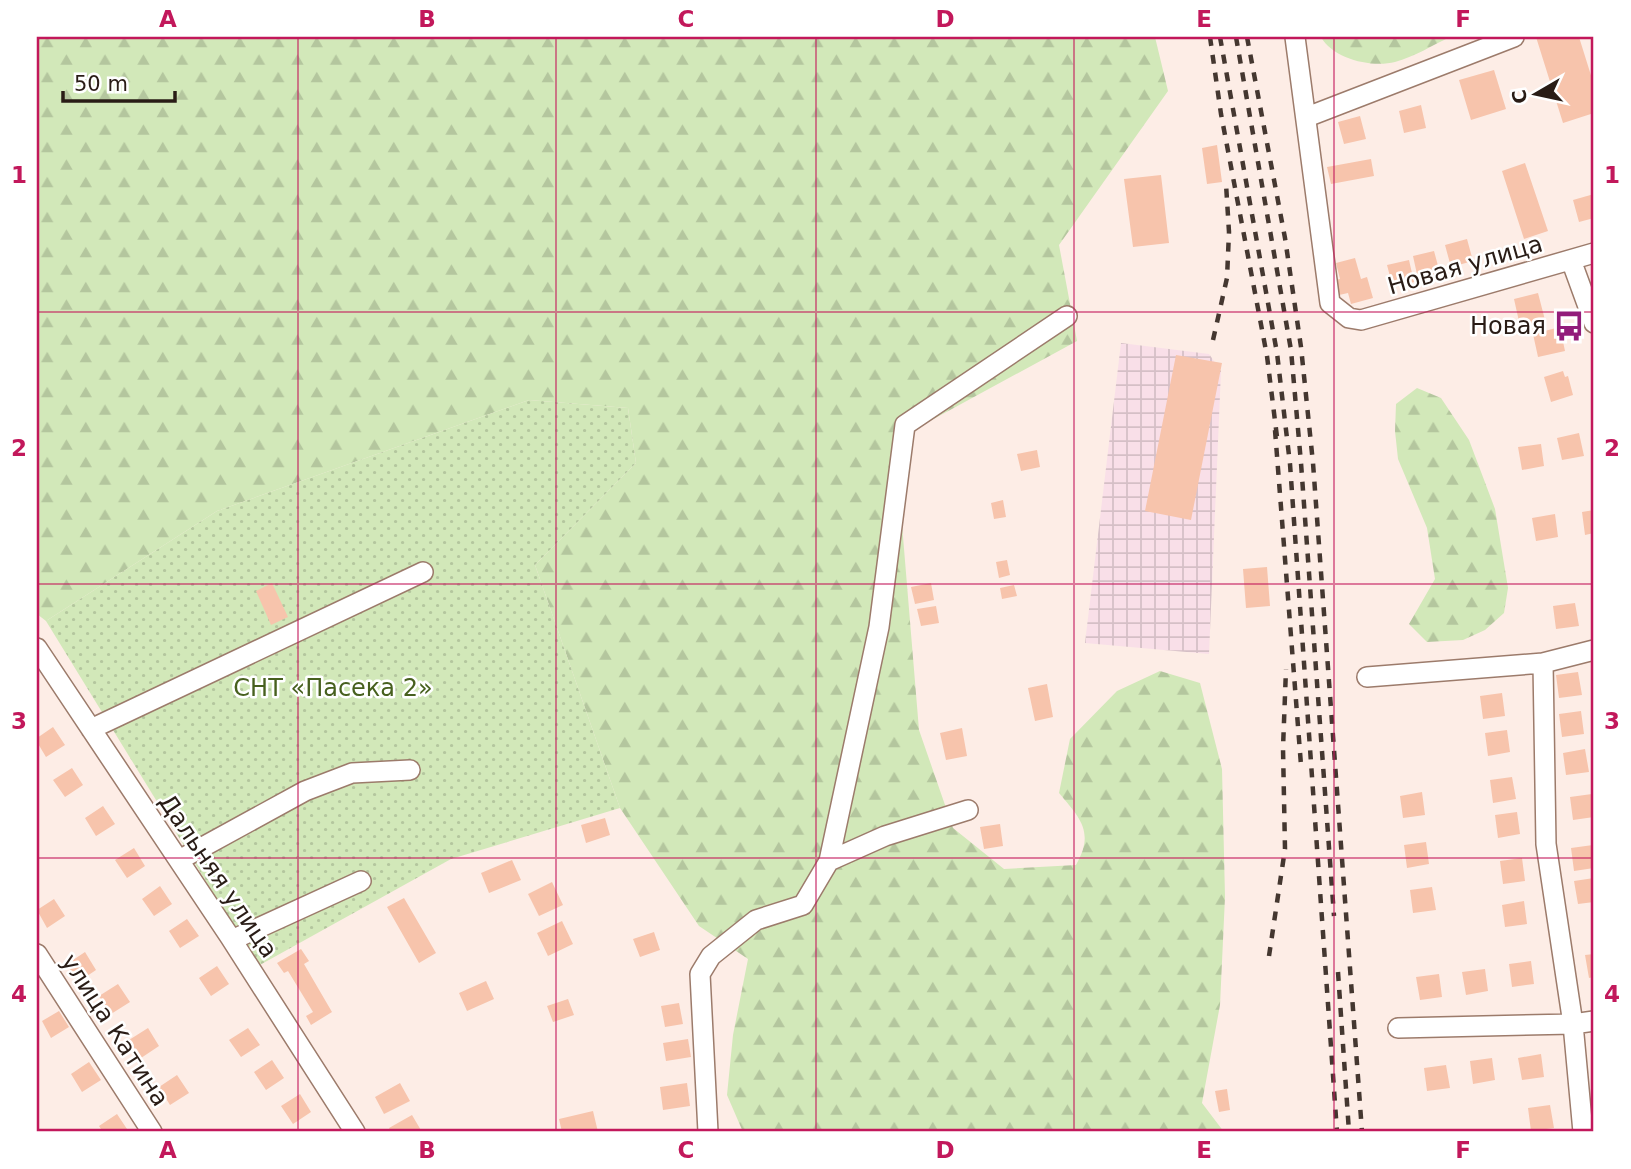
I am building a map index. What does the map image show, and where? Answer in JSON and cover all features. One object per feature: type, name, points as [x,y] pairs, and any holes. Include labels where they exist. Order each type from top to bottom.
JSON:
[{"type":"street","points":[[1295,37],[1307,117],[1514,37]]},
{"type":"street","name":"Новая улица","points":[[1307,117],[1330,303],[1349,318],[1362,320],[1594,253]]},
{"type":"street","points":[[1571,260],[1594,323]]},
{"type":"street","points":[[708,1132],[700,975],[712,956],[756,919],[803,905],[829,861],[879,626],[905,425],[1068,316]]},
{"type":"street","points":[[91,729],[423,572]]},
{"type":"street","name":"Дальняя улица","points":[[37,648],[232,940],[355,1132]]},
{"type":"street","points":[[1367,677],[1544,663],[1594,650]]},
{"type":"street","points":[[1544,663],[1546,844],[1573,1024],[1583,1132]]},
{"type":"street","points":[[178,860],[305,791],[352,773],[410,770]]},
{"type":"street","points":[[829,861],[885,836],[968,810]]},
{"type":"street","points":[[232,940],[361,881]]},
{"type":"street","name":"улица Катина","points":[[37,954],[152,1132]]},
{"type":"street","points":[[1398,1028],[1573,1024],[1594,1021]]},
{"type":"shaded area","points":[[1121,343],[1209,354],[1221,371],[1209,654],[1085,643]]},
{"type":"green space","points":[[37,37],[1155,37],[1168,91],[1059,245],[1077,341],[895,440],[919,730],[953,828],[1004,869],[1076,865],[1082,853],[1085,834],[1079,818],[1059,793],[1070,739],[1117,691],[1160,671],[1200,683],[1222,769],[1225,897],[1220,1005],[1202,1103],[1224,1132],[743,1132],[727,1095],[733,1035],[748,959],[699,926],[620,808],[535,565],[636,463],[628,408],[529,400],[217,511],[46,621],[37,614]]},
{"type":"green space","points":[[1321,37],[1450,37],[1402,60],[1375,64],[1354,60],[1334,51]]},
{"type":"green space","points":[[1417,388],[1441,398],[1469,440],[1495,509],[1508,588],[1504,613],[1485,630],[1463,640],[1427,642],[1409,624],[1435,579],[1427,528],[1398,459],[1395,431],[1396,404]]},
{"type":"green space","name":"СНТ «Пасека 2»","points":[[529,400],[628,408],[636,463],[535,565],[620,808],[451,859],[258,966],[46,621],[217,511]]},
{"type":"building","points":[[1536,37],[1579,37],[1594,85],[1594,113],[1563,123]]},
{"type":"building","points":[[1494,70],[1506,109],[1471,120],[1459,80]]},
{"type":"building","points":[[1421,105],[1426,128],[1404,133],[1399,111]]},
{"type":"building","points":[[1360,116],[1366,139],[1344,144],[1338,122]]},
{"type":"building","points":[[1217,145],[1222,182],[1207,184],[1202,148]]},
{"type":"building","points":[[1371,159],[1374,176],[1331,184],[1327,167]]},
{"type":"building","points":[[1525,163],[1548,231],[1524,239],[1502,171]]},
{"type":"building","points":[[1161,175],[1169,243],[1133,247],[1124,179]]},
{"type":"building","points":[[1594,194],[1594,218],[1579,222],[1573,200]]},
{"type":"building","points":[[1467,239],[1473,261],[1451,267],[1445,245]]},
{"type":"building","points":[[1434,251],[1440,273],[1418,279],[1413,256]]},
{"type":"building","points":[[1355,258],[1361,279],[1367,277],[1373,298],[1351,304],[1348,293],[1339,295],[1335,280],[1340,279],[1336,263]]},
{"type":"building","points":[[1409,260],[1414,282],[1393,288],[1387,265]]},
{"type":"building","points":[[1538,293],[1545,320],[1520,326],[1514,299]]},
{"type":"building","points":[[1560,327],[1565,351],[1538,357],[1533,334]]},
{"type":"building","points":[[1176,355],[1222,363],[1191,520],[1145,511]]},
{"type":"building","points":[[1563,371],[1565,377],[1568,376],[1573,395],[1551,402],[1544,377]]},
{"type":"building","points":[[1579,433],[1584,456],[1562,460],[1557,438]]},
{"type":"building","points":[[1541,444],[1544,466],[1522,470],[1518,447]]},
{"type":"building","points":[[1037,450],[1040,467],[1021,471],[1017,454]]},
{"type":"building","points":[[1003,500],[1006,517],[994,519],[991,503]]},
{"type":"building","points":[[1594,510],[1594,533],[1585,535],[1582,512]]},
{"type":"building","points":[[1555,514],[1558,537],[1536,541],[1532,518]]},
{"type":"building","points":[[1007,560],[1010,575],[999,578],[996,562]]},
{"type":"building","points":[[1267,567],[1270,606],[1246,608],[1243,569]]},
{"type":"building","points":[[272,583],[288,617],[271,625],[256,591]]},
{"type":"building","points":[[931,583],[934,600],[915,604],[911,587]]},
{"type":"building","points":[[1014,585],[1017,596],[1002,599],[1000,588]]},
{"type":"building","points":[[1575,603],[1579,626],[1556,629],[1553,606]]},
{"type":"building","points":[[936,606],[939,623],[921,626],[917,609]]},
{"type":"building","points":[[1578,672],[1582,695],[1559,698],[1556,675]]},
{"type":"building","points":[[1047,684],[1053,717],[1035,721],[1028,688]]},
{"type":"building","points":[[1502,693],[1505,716],[1483,719],[1480,696]]},
{"type":"building","points":[[1581,711],[1584,734],[1562,737],[1559,714]]},
{"type":"building","points":[[53,727],[65,745],[46,757],[37,738]]},
{"type":"building","points":[[962,728],[967,756],[946,760],[940,733]]},
{"type":"building","points":[[1507,730],[1510,752],[1488,756],[1485,733]]},
{"type":"building","points":[[1585,749],[1589,772],[1566,775],[1563,753]]},
{"type":"building","points":[[72,768],[83,785],[65,797],[53,780]]},
{"type":"building","points":[[1512,777],[1516,799],[1493,803],[1490,780]]},
{"type":"building","points":[[1422,792],[1425,815],[1403,818],[1400,796]]},
{"type":"building","points":[[1592,794],[1594,817],[1573,820],[1570,797]]},
{"type":"building","points":[[103,806],[115,824],[96,836],[85,818]]},
{"type":"building","points":[[1517,812],[1520,834],[1498,838],[1495,815]]},
{"type":"building","points":[[605,818],[610,835],[586,843],[581,825]]},
{"type":"building","points":[[1000,824],[1003,846],[984,849],[980,827]]},
{"type":"building","points":[[1426,842],[1429,864],[1407,868],[1404,845]]},
{"type":"building","points":[[1593,845],[1594,868],[1574,871],[1571,848]]},
{"type":"building","points":[[134,848],[145,866],[127,878],[115,860]]},
{"type":"building","points":[[1522,858],[1525,881],[1503,884],[1500,861]]},
{"type":"building","points":[[512,860],[521,880],[489,893],[481,873]]},
{"type":"building","points":[[1594,878],[1594,902],[1578,904],[1574,881]]},
{"type":"building","points":[[552,882],[563,905],[539,916],[528,894]]},
{"type":"building","points":[[160,886],[172,904],[154,916],[142,899]]},
{"type":"building","points":[[1432,887],[1436,910],[1413,913],[1410,890]]},
{"type":"building","points":[[404,898],[436,953],[419,963],[387,907]]},
{"type":"building","points":[[54,899],[65,916],[47,928],[37,910]]},
{"type":"building","points":[[1524,901],[1527,924],[1505,927],[1502,905]]},
{"type":"building","points":[[187,919],[199,936],[180,948],[169,931]]},
{"type":"building","points":[[562,921],[573,944],[548,956],[537,933]]},
{"type":"building","points":[[654,932],[660,950],[640,957],[633,939]]},
{"type":"building","points":[[301,949],[309,961],[304,964],[332,1012],[311,1025],[306,1016],[313,1012],[288,971],[284,973],[277,963]]},
{"type":"building","points":[[85,952],[96,970],[78,982],[67,964]]},
{"type":"building","points":[[1594,954],[1594,977],[1589,978],[1585,955]]},
{"type":"building","points":[[1531,961],[1534,984],[1512,987],[1509,964]]},
{"type":"building","points":[[217,966],[229,984],[211,996],[199,978]]},
{"type":"building","points":[[1485,969],[1488,991],[1466,995],[1462,972]]},
{"type":"building","points":[[1439,974],[1442,997],[1420,1000],[1416,977]]},
{"type":"building","points":[[486,981],[494,999],[467,1011],[459,993]]},
{"type":"building","points":[[118,984],[130,1002],[111,1014],[99,996]]},
{"type":"building","points":[[568,999],[574,1015],[553,1022],[547,1006]]},
{"type":"building","points":[[679,1003],[683,1024],[665,1027],[661,1006]]},
{"type":"building","points":[[59,1011],[69,1027],[51,1038],[42,1021]]},
{"type":"building","points":[[148,1028],[159,1046],[141,1058],[129,1040]]},
{"type":"building","points":[[248,1028],[260,1045],[241,1057],[229,1040]]},
{"type":"building","points":[[688,1039],[691,1057],[666,1061],[663,1043]]},
{"type":"building","points":[[1541,1054],[1544,1077],[1522,1080],[1518,1058]]},
{"type":"building","points":[[1492,1058],[1495,1080],[1473,1084],[1470,1061]]},
{"type":"building","points":[[272,1060],[284,1078],[266,1090],[254,1072]]},
{"type":"building","points":[[89,1062],[101,1080],[82,1092],[71,1074]]},
{"type":"building","points":[[1446,1065],[1450,1088],[1427,1091],[1424,1068]]},
{"type":"building","points":[[177,1075],[189,1093],[170,1105],[159,1087]]},
{"type":"building","points":[[400,1083],[410,1101],[384,1114],[375,1097]]},
{"type":"building","points":[[687,1083],[690,1106],[663,1110],[660,1087]]},
{"type":"building","points":[[1227,1089],[1230,1110],[1219,1112],[1215,1091]]},
{"type":"building","points":[[300,1094],[311,1112],[293,1124],[281,1106]]},
{"type":"building","points":[[1550,1105],[1554,1128],[1531,1131],[1528,1108]]},
{"type":"building","points":[[593,1111],[598,1132],[562,1132],[559,1119]]},
{"type":"building","points":[[117,1114],[129,1132],[103,1132],[99,1126]]},
{"type":"building","points":[[412,1115],[422,1132],[391,1132],[389,1128]]},
{"type":"railway","points":[[1210,37],[1221,114],[1267,356],[1277,437]]},
{"type":"railway","points":[[1220,37],[1277,353],[1290,464],[1337,1132]]},
{"type":"railway","points":[[1236,37],[1291,350],[1334,916]]},
{"type":"railway","points":[[1247,37],[1285,238],[1301,347],[1313,463],[1362,1132]]},
{"type":"railway","points":[[1213,340],[1227,278],[1229,232],[1226,184]]},
{"type":"railway","points":[[1275,430],[1301,765]]},
{"type":"railway","points":[[1269,956],[1285,849],[1283,748],[1286,669]]},
{"type":"railway","points":[[1338,972],[1349,1132]]},
{"type":"place","name":"Новая","points":[[1569,326]]}]
